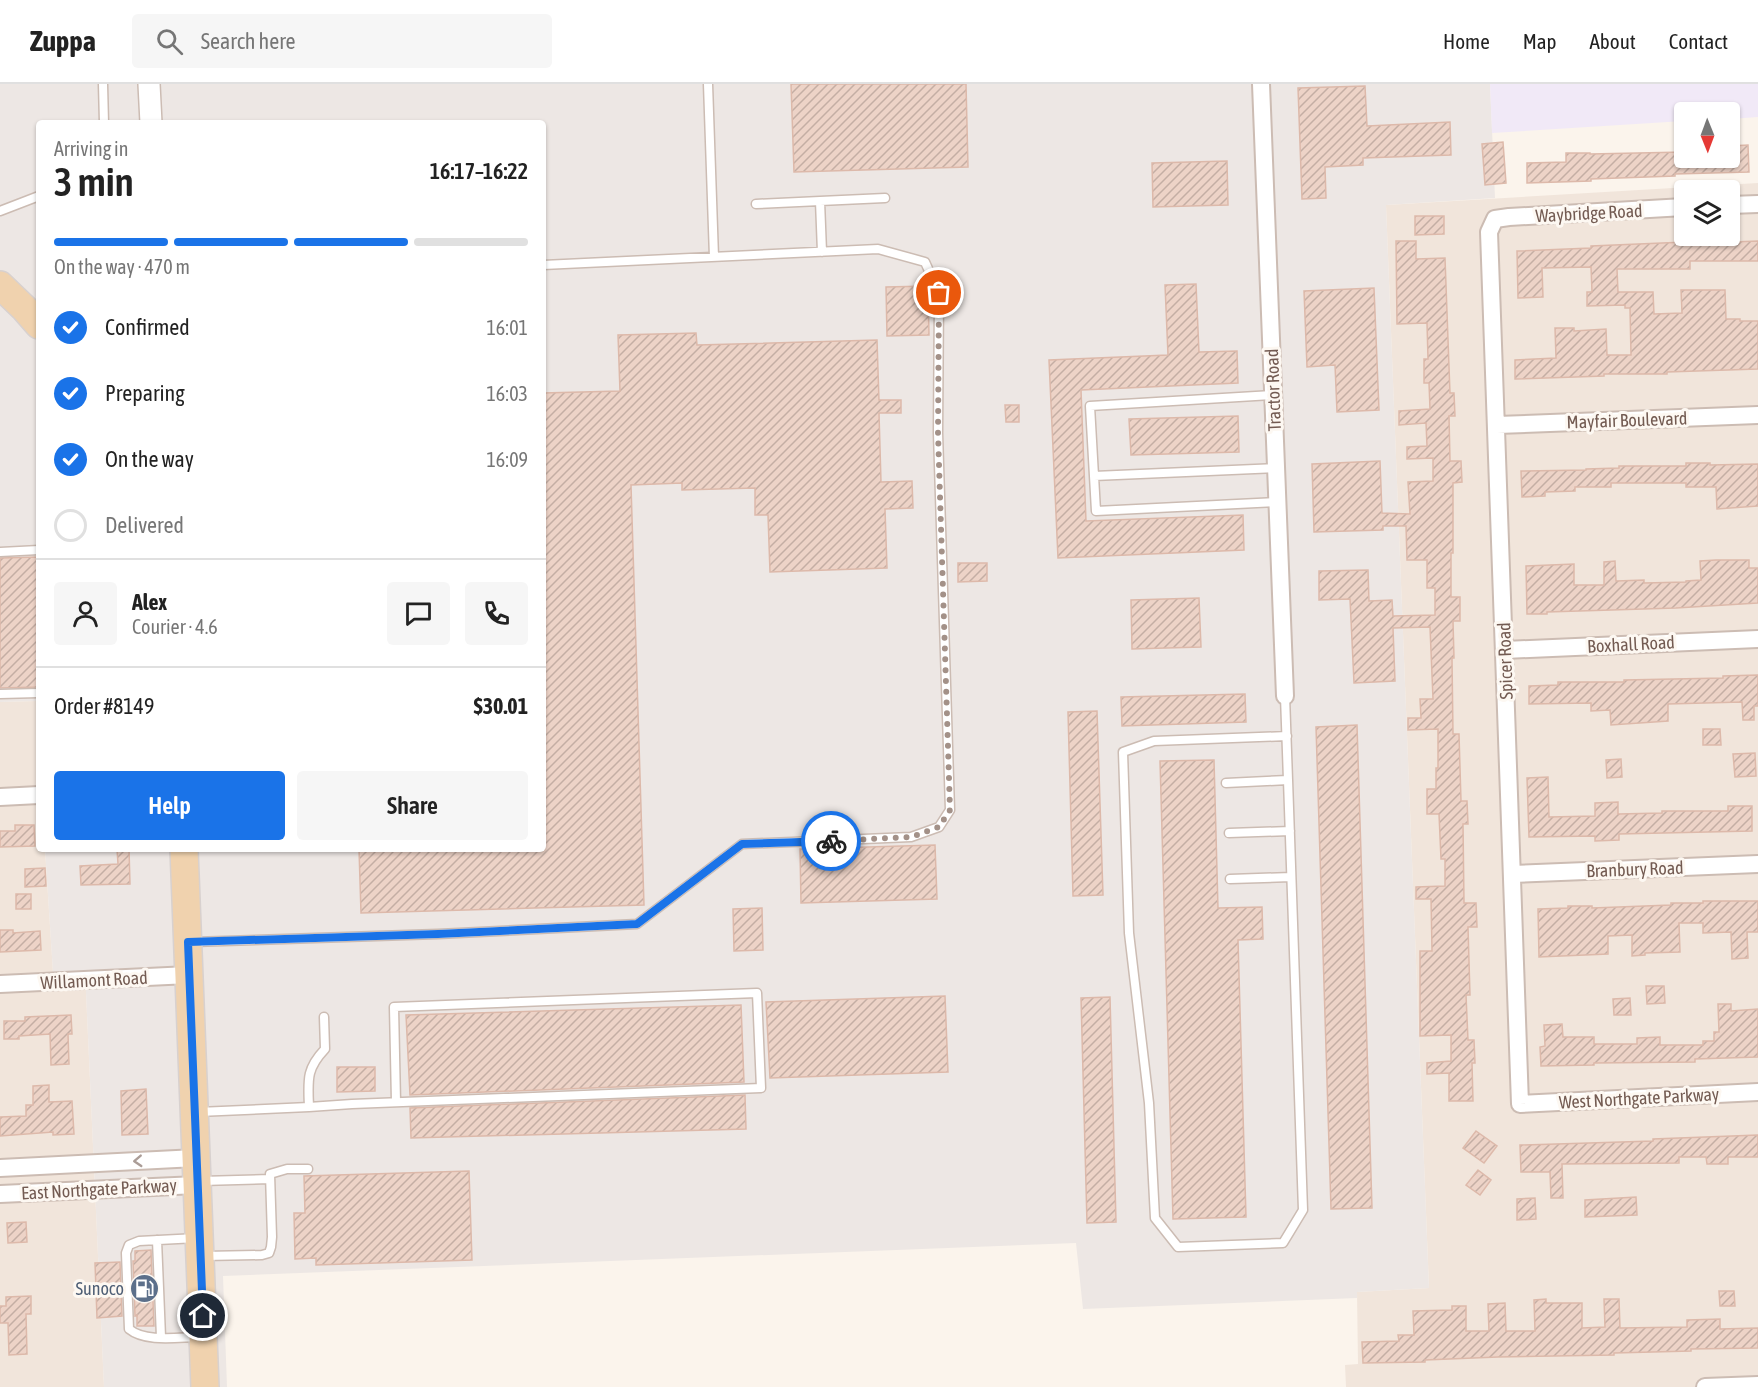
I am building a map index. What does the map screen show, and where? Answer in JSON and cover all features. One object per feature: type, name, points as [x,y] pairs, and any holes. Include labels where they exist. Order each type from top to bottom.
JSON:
[{"type":"main road","points":[[0,285],[36,322]]},
{"type":"main road","points":[[184,852],[206,1387]]},
{"type":"street","points":[[149,84],[151,120]]},
{"type":"street","name":"Tractor Road","points":[[1261,84],[1285,696]]},
{"type":"street","points":[[1740,205],[1758,204]]},
{"type":"street","name":"Waybridge Road","points":[[1495,219],[1674,208]]},
{"type":"street","name":"Spicer Road","points":[[1495,219],[1488,232],[1497,426],[1520,1104]]},
{"type":"street","name":"Mayfair Boulevard","points":[[1497,426],[1758,415]]},
{"type":"street","name":"Boxhall Road","points":[[1504,650],[1758,639]]},
{"type":"street","points":[[0,797],[36,795]]},
{"type":"street","name":"Branbury Road","points":[[1512,874],[1758,864]]},
{"type":"street","name":"Willamont Road","points":[[0,984],[189,975]]},
{"type":"street","name":"West Northgate Parkway","points":[[1520,1104],[1758,1092]]},
{"type":"street","name":"East Northgate Parkway","points":[[0,1168],[197,1175]]},
{"type":"street","name":"East Northgate Parkway","points":[[0,1194],[197,1175]]},
{"type":"street","points":[[1705,1387],[1758,1385]]},
{"type":"lane","points":[[103,84],[104,120]]},
{"type":"lane","points":[[708,84],[714,257]]},
{"type":"lane","points":[[0,211],[36,197]]},
{"type":"lane","points":[[756,204],[885,198]]},
{"type":"lane","points":[[820,201],[822,252]]},
{"type":"lane","points":[[188,942],[438,934],[637,924],[742,844],[911,837],[939,827],[950,810],[938,433],[939,293],[925,262],[878,249],[546,265]]},
{"type":"lane","points":[[1273,395],[1090,406],[1096,511],[1278,502]]},
{"type":"lane","points":[[1094,476],[1276,468]]},
{"type":"lane","points":[[0,552],[36,550]]},
{"type":"lane","points":[[0,694],[36,693]]},
{"type":"lane","points":[[1285,696],[1287,736],[1292,877],[1303,1210],[1283,1243],[1178,1247],[1155,1218],[1149,1104],[1129,933],[1123,752],[1154,741],[1287,736]]},
{"type":"lane","points":[[1226,783],[1288,780]]},
{"type":"lane","points":[[1229,833],[1290,831]]},
{"type":"lane","points":[[1230,879],[1292,877]]},
{"type":"lane","points":[[195,1112],[761,1088],[757,993],[394,1007],[396,1102]]},
{"type":"lane","points":[[309,1107],[308,1087],[313,1062],[325,1049],[324,1017]]},
{"type":"lane","points":[[203,1336],[147,1337],[136,1335],[129,1329],[126,1253],[129,1245],[139,1241],[157,1240],[262,1255],[269,1253],[272,1237],[270,1174],[277,1171],[308,1169]]},
{"type":"lane","points":[[197,1175],[270,1179]]},
{"type":"lane","points":[[157,1240],[160,1337]]},
{"type":"shaded area","points":[[0,84],[1490,84],[1495,198],[1386,205],[1429,1288],[1357,1292],[1357,1298],[1083,1309],[1076,1243],[223,1276],[227,1387],[104,1387],[85,971],[53,973],[45,852],[546,852],[546,120],[36,120],[36,701],[0,702]]},
{"type":"shaded area","points":[[1490,84],[1758,84],[1758,117],[1740,118],[1740,102],[1674,102],[1674,122],[1492,133]]},
{"type":"shaded area","points":[[1758,183],[1758,1387],[1346,1387],[1345,1365],[1358,1364],[1357,1292],[1429,1288],[1386,205],[1674,188],[1674,246],[1740,246],[1740,184]]},
{"type":"shaded area","points":[[36,701],[36,852],[45,852],[53,972],[85,970],[104,1387],[0,1387],[0,702]]},
{"type":"building","points":[[791,84],[966,84],[968,167],[794,172]]},
{"type":"building","points":[[1365,86],[1367,126],[1450,122],[1451,155],[1363,158],[1363,165],[1325,167],[1326,198],[1302,199],[1298,88]]},
{"type":"building","points":[[1503,142],[1506,183],[1485,185],[1482,144]]},
{"type":"building","points":[[1740,145],[1748,145],[1749,172],[1527,183],[1527,163],[1566,162],[1566,153],[1674,152],[1674,168],[1740,168]]},
{"type":"building","points":[[1227,161],[1228,205],[1153,207],[1152,163]]},
{"type":"building","points":[[1415,216],[1444,216],[1444,234],[1415,235]]},
{"type":"building","points":[[1396,241],[1416,241],[1416,259],[1445,258],[1450,393],[1454,393],[1455,416],[1449,416],[1450,461],[1461,461],[1462,482],[1453,483],[1451,597],[1460,597],[1460,621],[1453,621],[1453,734],[1459,734],[1461,801],[1467,801],[1468,824],[1463,824],[1464,903],[1476,903],[1477,927],[1468,927],[1470,995],[1466,995],[1468,1040],[1474,1040],[1473,1101],[1449,1101],[1449,1073],[1427,1074],[1427,1063],[1451,1061],[1451,1035],[1420,1036],[1420,951],[1432,951],[1431,899],[1416,899],[1416,887],[1445,886],[1445,859],[1441,859],[1439,814],[1427,814],[1427,789],[1436,789],[1438,729],[1408,730],[1408,718],[1421,718],[1420,699],[1433,699],[1430,627],[1393,628],[1395,681],[1354,683],[1350,599],[1319,600],[1319,571],[1368,570],[1369,601],[1392,600],[1393,616],[1435,615],[1435,588],[1427,588],[1427,560],[1407,560],[1406,526],[1383,526],[1383,530],[1314,532],[1312,464],[1380,461],[1382,513],[1410,514],[1408,482],[1433,481],[1433,458],[1407,459],[1407,447],[1427,446],[1426,423],[1399,425],[1399,411],[1430,409],[1429,383],[1424,383],[1424,359],[1428,359],[1427,323],[1397,324]]},
{"type":"building","points":[[1758,241],[1758,261],[1690,261],[1690,269],[1617,269],[1618,292],[1653,292],[1654,314],[1682,313],[1681,290],[1725,290],[1726,319],[1758,321],[1758,369],[1515,379],[1515,360],[1556,358],[1555,328],[1574,328],[1574,331],[1606,329],[1607,355],[1631,355],[1630,308],[1625,308],[1625,305],[1587,306],[1587,292],[1592,292],[1591,267],[1542,268],[1543,297],[1518,298],[1517,251],[1591,248],[1591,246],[1674,242],[1674,246],[1740,246],[1740,242]]},
{"type":"building","points":[[1196,284],[1199,352],[1237,351],[1238,383],[1081,390],[1086,521],[1243,515],[1244,550],[1058,558],[1049,360],[1168,355],[1165,285]]},
{"type":"building","points":[[928,286],[929,335],[887,336],[886,287]]},
{"type":"building","points":[[1374,288],[1379,410],[1337,412],[1335,365],[1307,367],[1304,291]]},
{"type":"building","points":[[696,333],[697,345],[877,340],[879,400],[901,400],[901,413],[879,413],[881,482],[912,481],[913,508],[885,509],[887,568],[770,572],[768,515],[755,515],[755,488],[682,490],[682,483],[631,485],[644,905],[361,913],[359,852],[546,852],[546,393],[620,391],[618,335]]},
{"type":"building","points":[[1005,405],[1019,405],[1019,422],[1006,422]]},
{"type":"building","points":[[1238,416],[1239,452],[1131,455],[1129,419]]},
{"type":"building","points":[[1686,463],[1758,464],[1758,506],[1717,509],[1716,487],[1686,487],[1686,483],[1611,483],[1611,487],[1575,487],[1575,491],[1545,492],[1545,496],[1522,497],[1521,471],[1586,470],[1619,468],[1619,466],[1686,466]]},
{"type":"building","points":[[36,557],[36,687],[0,688],[0,558]]},
{"type":"building","points":[[1749,560],[1749,568],[1758,568],[1758,603],[1527,614],[1526,566],[1574,564],[1574,585],[1604,585],[1604,562],[1615,561],[1616,581],[1644,580],[1644,583],[1701,580],[1700,561]]},
{"type":"building","points":[[958,563],[987,563],[987,581],[958,582]]},
{"type":"building","points":[[1199,598],[1201,647],[1132,649],[1131,600]]},
{"type":"building","points":[[1758,675],[1758,706],[1754,706],[1754,720],[1743,720],[1742,702],[1668,704],[1668,721],[1611,725],[1610,710],[1591,711],[1591,703],[1529,704],[1529,686],[1558,685],[1558,682],[1624,682],[1624,680]]},
{"type":"building","points":[[1245,694],[1246,722],[1122,726],[1121,697]]},
{"type":"building","points":[[1097,711],[1103,895],[1073,896],[1068,712]]},
{"type":"building","points":[[1357,725],[1372,1208],[1331,1209],[1316,727]]},
{"type":"building","points":[[1703,729],[1720,729],[1721,745],[1703,745]]},
{"type":"building","points":[[1755,753],[1756,776],[1735,777],[1733,754]]},
{"type":"building","points":[[1621,759],[1622,777],[1607,778],[1606,760]]},
{"type":"building","points":[[1214,760],[1218,908],[1262,907],[1263,939],[1238,940],[1246,1217],[1173,1219],[1160,761]]},
{"type":"building","points":[[1548,777],[1549,817],[1595,816],[1595,803],[1618,802],[1618,814],[1728,811],[1728,806],[1752,806],[1752,831],[1619,834],[1619,840],[1595,841],[1595,836],[1529,837],[1527,778]]},
{"type":"building","points":[[15,825],[34,825],[35,846],[0,847],[0,831],[15,831]]},
{"type":"building","points":[[935,845],[937,899],[801,903],[800,849]]},
{"type":"building","points":[[117,852],[129,852],[130,884],[81,885],[80,866],[118,864]]},
{"type":"building","points":[[45,868],[46,886],[25,887],[25,869]]},
{"type":"building","points":[[16,894],[31,894],[31,909],[16,909]]},
{"type":"building","points":[[1703,901],[1758,901],[1758,932],[1747,932],[1748,958],[1732,959],[1731,932],[1703,933],[1703,923],[1679,923],[1680,952],[1645,953],[1645,955],[1632,956],[1632,935],[1608,936],[1608,954],[1539,957],[1538,909],[1568,908],[1568,906],[1592,906],[1592,908],[1671,905],[1671,903],[1703,903]]},
{"type":"building","points":[[762,908],[763,950],[734,951],[733,909]]},
{"type":"building","points":[[0,930],[13,930],[13,933],[40,931],[41,950],[0,952]]},
{"type":"building","points":[[1646,986],[1664,986],[1665,1003],[1647,1004]]},
{"type":"building","points":[[945,996],[948,1072],[770,1078],[766,1002]]},
{"type":"building","points":[[1110,997],[1116,1222],[1087,1223],[1081,998]]},
{"type":"building","points":[[1630,998],[1631,1015],[1614,1015],[1613,999]]},
{"type":"building","points":[[1718,1004],[1731,1004],[1731,1011],[1758,1009],[1758,1057],[1695,1059],[1695,1062],[1541,1066],[1540,1047],[1545,1046],[1544,1025],[1562,1024],[1563,1037],[1594,1037],[1594,1044],[1637,1044],[1637,1038],[1660,1037],[1660,1045],[1703,1045],[1703,1041],[1714,1041],[1714,1032],[1719,1032]]},
{"type":"building","points":[[741,1005],[744,1082],[410,1095],[406,1015]]},
{"type":"building","points":[[71,1015],[72,1034],[68,1034],[69,1064],[51,1065],[50,1034],[4,1039],[4,1021],[25,1021],[25,1017]]},
{"type":"building","points":[[337,1067],[375,1067],[375,1091],[337,1092]]},
{"type":"building","points":[[49,1085],[49,1102],[72,1101],[74,1134],[53,1135],[53,1132],[0,1136],[0,1117],[26,1116],[26,1105],[33,1105],[33,1086]]},
{"type":"building","points":[[146,1089],[148,1134],[122,1135],[121,1091]]},
{"type":"building","points":[[745,1095],[746,1129],[411,1138],[410,1108]]},
{"type":"building","points":[[1476,1131],[1497,1146],[1484,1163],[1463,1148]]},
{"type":"building","points":[[1758,1135],[1758,1157],[1728,1157],[1728,1164],[1707,1164],[1706,1157],[1679,1157],[1679,1163],[1562,1164],[1563,1198],[1551,1198],[1550,1172],[1521,1172],[1520,1145]]},
{"type":"building","points":[[1478,1170],[1491,1180],[1480,1195],[1466,1185]]},
{"type":"building","points":[[469,1171],[472,1260],[316,1265],[316,1258],[295,1259],[294,1213],[305,1213],[304,1176]]},
{"type":"building","points":[[1636,1197],[1637,1215],[1585,1217],[1585,1200]]},
{"type":"building","points":[[1535,1198],[1536,1219],[1517,1220],[1517,1199]]},
{"type":"building","points":[[26,1222],[27,1242],[8,1243],[7,1223]]},
{"type":"building","points":[[151,1250],[154,1326],[137,1326],[133,1261],[135,1261],[135,1251]]},
{"type":"building","points":[[120,1262],[122,1316],[97,1318],[95,1263]]},
{"type":"building","points":[[1719,1291],[1734,1291],[1735,1306],[1720,1306]]},
{"type":"building","points":[[31,1296],[31,1314],[26,1314],[27,1354],[9,1355],[8,1323],[0,1323],[0,1306],[6,1306],[6,1297]]},
{"type":"building","points":[[1546,1299],[1546,1303],[1582,1303],[1582,1328],[1605,1327],[1604,1299],[1619,1299],[1620,1328],[1687,1327],[1687,1320],[1720,1319],[1720,1329],[1758,1328],[1758,1348],[1363,1363],[1362,1342],[1399,1341],[1398,1335],[1414,1335],[1413,1311],[1452,1310],[1452,1306],[1466,1306],[1466,1331],[1489,1331],[1488,1304],[1505,1303],[1506,1331],[1535,1331],[1534,1300]]},
{"type":"way so far","points":[[831,841],[911,837],[939,827],[950,810],[938,433],[939,293]]},
{"type":"place","name":"Sunoco","points":[[145,1288]]},
{"type":"route","points":[[203,1316],[188,942],[438,934],[637,924],[742,844],[831,841]]}]
